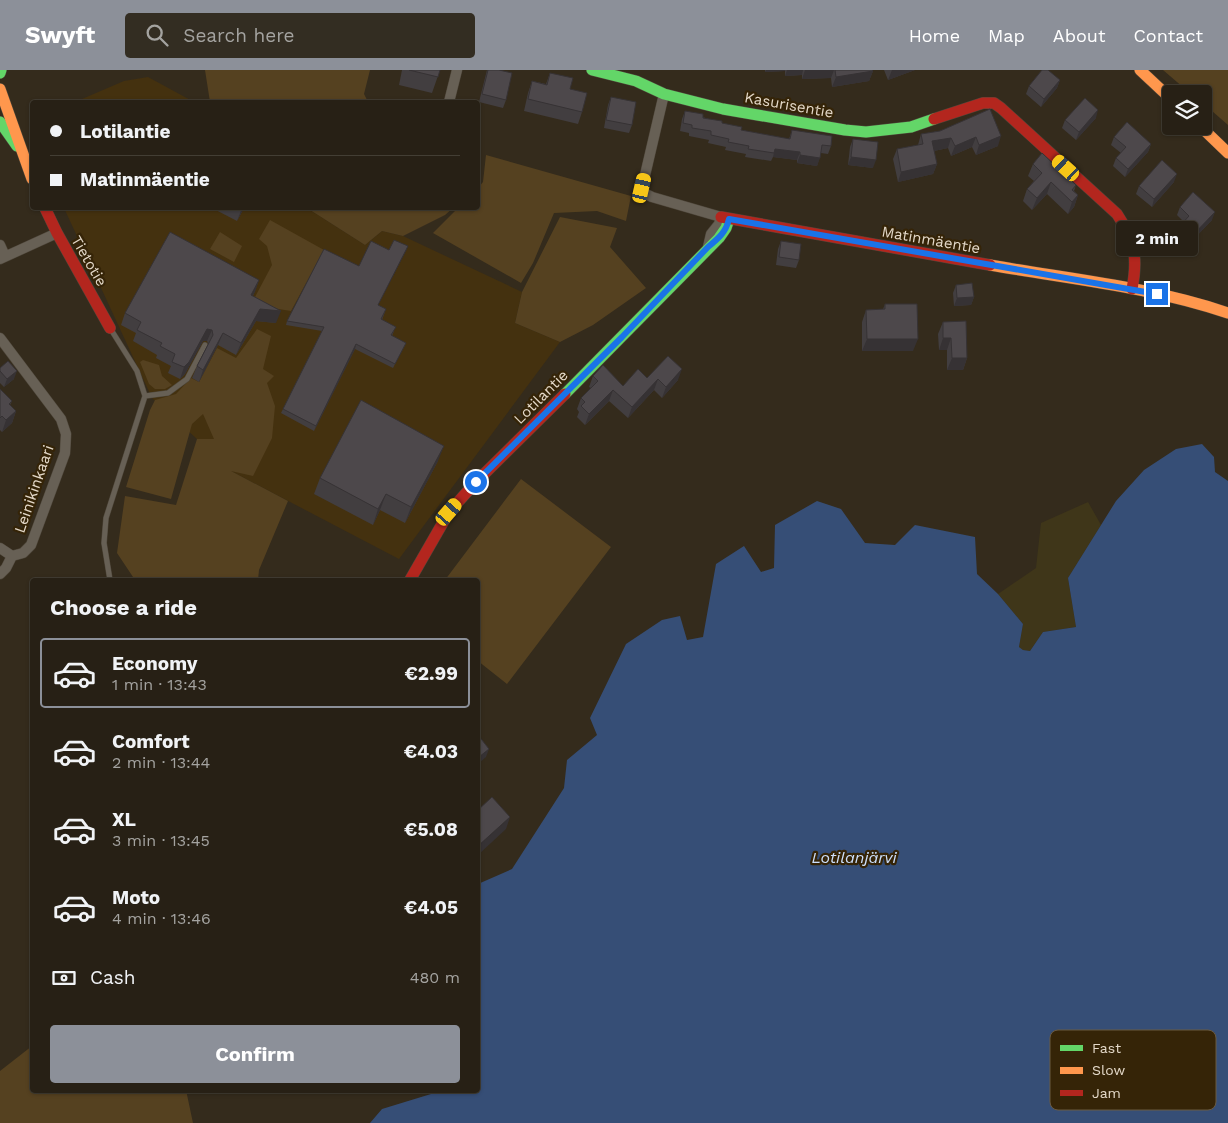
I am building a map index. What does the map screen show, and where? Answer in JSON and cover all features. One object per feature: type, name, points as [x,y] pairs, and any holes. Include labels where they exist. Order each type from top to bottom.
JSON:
[{"type":"street","points":[[450,100],[457,70]]},
{"type":"street","name":"Kasurisentie","points":[[592,70],[636,81],[664,94],[723,109],[866,132],[911,127],[983,103],[994,104],[1001,108],[1117,214],[1128,230],[1135,250],[1135,273],[1132,289]]},
{"type":"street","points":[[1140,70],[1162,91]]},
{"type":"street","points":[[0,89],[14,124],[21,152],[30,174]]},
{"type":"street","name":"Matinmäentie","points":[[664,94],[642,188],[644,193],[725,218],[1132,289],[1193,301],[1228,313]]},
{"type":"street","points":[[0,122],[21,152]]},
{"type":"street","points":[[1209,135],[1228,153]]},
{"type":"street","name":"Tietotie","points":[[46,210],[56,233],[110,328]]},
{"type":"street","name":"Lotilantie","points":[[411,578],[449,512],[470,488],[642,317],[727,229],[725,218]]},
{"type":"street","points":[[0,245],[2,257],[56,233]]},
{"type":"street","name":"Matinmäentie","points":[[1214,308],[1228,321]]},
{"type":"street","name":"Leinikinkaari","points":[[0,338],[62,419],[66,434],[65,453],[31,545],[23,553],[12,556],[0,548]]},
{"type":"street","points":[[0,574],[6,568],[12,556]]},
{"type":"lane","points":[[110,328],[137,371],[145,396],[106,518],[104,543],[110,578]]},
{"type":"lane","points":[[145,396],[168,393],[187,379],[205,344]]},
{"type":"shaded area","points":[[205,70],[370,70],[364,94],[367,100],[210,100]]},
{"type":"shaded area","points":[[1163,70],[1228,70],[1228,125],[1212,111],[1212,85],[1180,85]]},
{"type":"shaded area","points":[[148,77],[190,100],[80,100],[124,81]]},
{"type":"shaded area","points":[[486,155],[631,196],[626,221],[597,211],[554,213],[533,263],[521,283],[433,233],[456,210],[480,210],[480,186],[483,182]]},
{"type":"shaded area","points":[[65,210],[310,210],[365,245],[382,231],[403,236],[522,292],[515,323],[560,342],[399,559],[229,470],[214,440],[197,439],[152,398]]},
{"type":"shaded area","points":[[310,210],[451,210],[445,215],[403,236],[382,231],[365,245]]},
{"type":"shaded area","points":[[560,217],[617,228],[610,247],[646,288],[593,325],[560,342],[515,323],[522,292]]},
{"type":"shaded area","points":[[270,220],[324,250],[291,311],[266,307],[255,297],[272,265],[267,246],[259,239]]},
{"type":"shaded area","points":[[220,232],[242,246],[234,262],[210,249]]},
{"type":"shaded area","points":[[257,329],[271,336],[263,369],[274,376],[267,383],[275,406],[272,438],[253,476],[231,471],[288,501],[259,570],[258,578],[134,578],[117,553],[125,496],[176,505],[197,439],[214,439],[203,414],[192,424],[171,499],[126,487],[150,410],[155,400],[176,394],[191,378],[199,382],[217,348],[236,358]]},
{"type":"shaded area","points":[[143,360],[159,365],[162,376],[172,385],[165,389],[155,389],[149,384],[140,362]]},
{"type":"shaded area","points":[[521,479],[611,547],[507,684],[480,663],[480,578],[447,578]]},
{"type":"shaded area","points":[[30,1048],[30,1093],[187,1093],[193,1123],[0,1123],[0,1071]]},
{"type":"sand","points":[[1088,502],[1101,525],[1068,578],[1076,627],[1043,632],[1030,651],[1023,650],[1019,647],[1023,624],[998,594],[1036,568],[1041,523]]},
{"type":"water","name":"Lotilanjärvi","points":[[1202,444],[1214,457],[1215,472],[1228,481],[1228,1123],[370,1123],[382,1109],[431,1093],[480,1093],[480,883],[512,869],[564,788],[567,760],[597,735],[590,718],[626,644],[662,620],[680,616],[687,640],[703,637],[716,564],[744,546],[761,572],[774,568],[775,525],[817,501],[841,509],[865,543],[895,545],[915,525],[975,537],[977,574],[998,594],[1023,624],[1019,647],[1030,651],[1043,632],[1076,627],[1068,578],[1116,501],[1144,470],[1176,449]]},
{"type":"building","points":[[409,70],[440,70],[438,77]]},
{"type":"building","points":[[488,70],[512,73],[506,100],[482,94]]},
{"type":"building","points":[[835,70],[872,70],[873,71],[836,77]]},
{"type":"building","points":[[1042,70],[1048,70],[1060,80],[1044,99],[1029,86]]},
{"type":"building","points":[[550,73],[573,78],[570,89],[587,93],[582,112],[528,99],[532,81],[547,85]]},
{"type":"building","points":[[611,97],[636,102],[632,125],[606,120]]},
{"type":"building","points":[[1085,98],[1098,110],[1079,132],[1065,120]]},
{"type":"building","points":[[990,109],[1001,136],[979,145],[976,137],[955,146],[951,138],[932,141],[937,164],[901,172],[897,149],[923,144],[921,134],[940,131]]},
{"type":"building","points":[[685,111],[703,114],[703,118],[742,127],[741,130],[790,139],[792,130],[832,136],[831,146],[822,145],[820,158],[800,155],[800,152],[775,149],[774,153],[748,149],[749,146],[728,142],[729,139],[711,135],[711,131],[692,128],[692,125],[683,123]]},
{"type":"building","points":[[1127,122],[1151,144],[1128,169],[1116,158],[1126,147],[1114,137]]},
{"type":"building","points":[[853,139],[878,142],[876,160],[851,157]]},
{"type":"building","points":[[1042,153],[1076,185],[1072,190],[1078,195],[1072,202],[1051,182],[1037,198],[1027,189],[1042,173],[1033,164]]},
{"type":"building","points":[[1162,160],[1177,174],[1154,199],[1139,186]]},
{"type":"building","points":[[1193,192],[1215,212],[1191,237],[1179,227],[1189,216],[1180,207]]},
{"type":"building","points":[[170,232],[259,280],[251,295],[281,311],[260,309],[241,343],[223,333],[203,370],[197,366],[213,335],[212,330],[207,329],[189,362],[184,367],[172,362],[175,354],[160,346],[162,343],[137,330],[141,322],[125,313]]},
{"type":"building","points":[[394,240],[408,246],[378,305],[386,309],[381,319],[396,327],[391,335],[406,343],[395,364],[356,344],[316,426],[283,409],[324,327],[287,321],[324,249],[359,266],[371,241],[389,250]]},
{"type":"building","points":[[781,241],[801,244],[799,260],[779,257]]},
{"type":"building","points":[[972,283],[974,297],[957,298],[956,285]]},
{"type":"building","points":[[885,304],[917,304],[918,339],[867,339],[866,310],[885,309]]},
{"type":"building","points":[[966,321],[967,358],[952,358],[951,338],[943,338],[943,322]]},
{"type":"building","points":[[668,356],[682,369],[666,387],[658,379],[632,407],[613,390],[589,414],[581,406],[585,402],[581,398],[598,381],[593,376],[603,365],[623,386],[638,369],[647,378]]},
{"type":"building","points":[[8,361],[17,371],[7,379],[0,371],[0,368]]},
{"type":"building","points":[[0,389],[12,401],[9,404],[16,411],[6,420],[2,416],[0,418]]},
{"type":"building","points":[[361,400],[444,446],[411,507],[386,494],[378,509],[320,478]]},
{"type":"building","points":[[480,738],[489,749],[480,756]]},
{"type":"building","points":[[492,797],[510,817],[480,844],[480,808]]},
{"type":"traffic: fast","points":[[592,70],[636,81],[664,94],[723,109],[845,130],[866,132],[911,127],[934,119]]},
{"type":"traffic: fast","points":[[0,122],[17,146]]},
{"type":"traffic: fast","points":[[565,394],[719,238],[726,228],[729,219]]},
{"type":"traffic: slow","points":[[1140,70],[1162,91]]},
{"type":"traffic: slow","points":[[0,89],[30,173]]},
{"type":"traffic: slow","points":[[1209,135],[1228,153]]},
{"type":"traffic: slow","points":[[990,265],[1110,284],[1170,296],[1228,313]]},
{"type":"traffic: jam","points":[[934,119],[983,103],[994,103],[1001,108],[1117,214],[1128,233],[1134,250],[1135,268],[1132,289]]},
{"type":"traffic: jam","points":[[46,210],[110,328]]},
{"type":"traffic: jam","points":[[721,217],[990,265]]},
{"type":"traffic: jam","points":[[411,578],[449,512],[476,482],[565,394]]},
{"type":"route","points":[[476,482],[719,238],[727,229],[729,219],[1157,294]]}]
